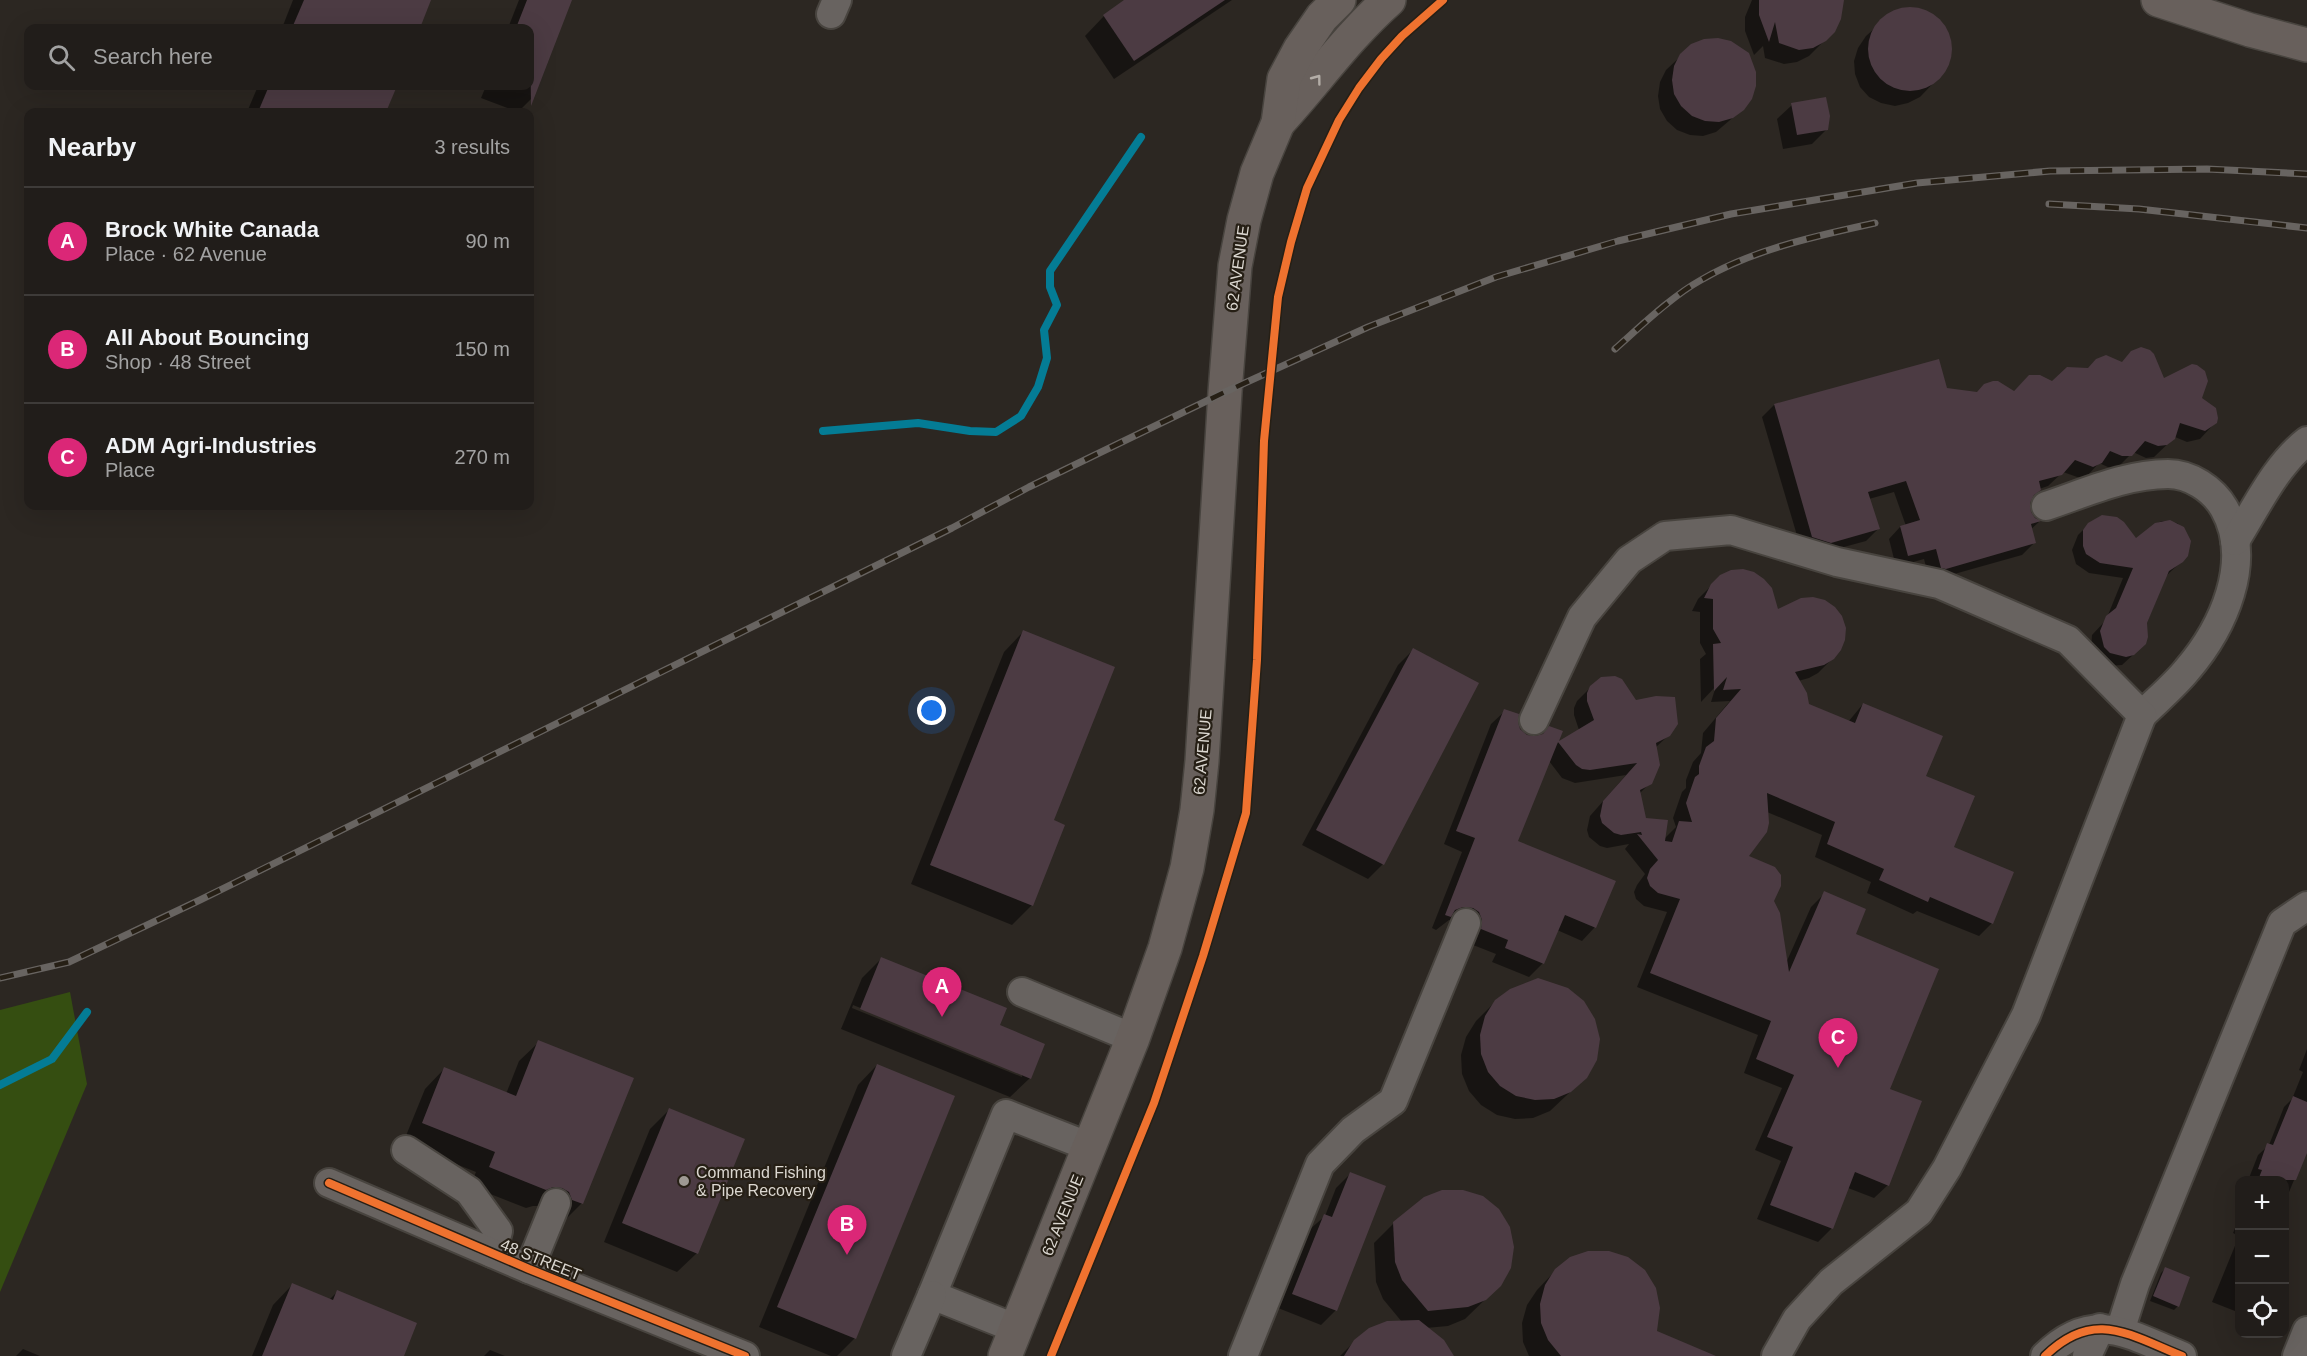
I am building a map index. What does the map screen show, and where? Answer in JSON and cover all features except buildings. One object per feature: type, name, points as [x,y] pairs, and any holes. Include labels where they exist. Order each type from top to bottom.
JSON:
[{"type":"main road","name":"62 AVENUE","points":[[1011,1342],[1133,1038],[1168,936],[1187,868],[1197,810],[1202,761],[1229,319],[1235,266],[1252,192],[1278,123],[1284,79],[1300,49],[1322,17],[1339,0]]},
{"type":"main road","name":"62 AVENUE","points":[[1278,123],[1311,87],[1336,54],[1389,0]]},
{"type":"main road","points":[[2158,0],[2250,30],[2307,45]]},
{"type":"street","points":[[2235,541],[2271,483],[2296,449],[2307,441]]},
{"type":"street","points":[[1776,1356],[1797,1319],[1831,1282],[1919,1212],[1947,1168],[2026,1015],[2142,715],[2188,670],[2210,638],[2224,612],[2235,581],[2235,541],[2229,516],[2217,496],[2194,480],[2170,474],[2137,476],[2046,506]]},
{"type":"street","points":[[1534,720],[1582,617],[1629,560],[1665,536],[1731,530],[1837,562],[1939,584],[2068,640],[2142,715]]},
{"type":"street","points":[[2087,1356],[2110,1329],[2135,1284],[2282,923],[2307,906]]},
{"type":"street","points":[[1243,1356],[1320,1164],[1353,1130],[1392,1101],[1466,923]]},
{"type":"street","points":[[1022,992],[1133,1038]]},
{"type":"street","points":[[906,1356],[1006,1114],[1090,1147]]},
{"type":"street","points":[[406,1150],[469,1191],[498,1232],[492,1253]]},
{"type":"street","name":"48 STREET","points":[[329,1183],[529,1269],[746,1356]]},
{"type":"street","points":[[529,1269],[556,1203]]},
{"type":"street","points":[[932,1295],[1011,1342]]},
{"type":"street","points":[[2046,1355],[2082,1330],[2110,1329],[2182,1356]]},
{"type":"street","points":[[2297,1356],[2307,1331]]},
{"type":"green space","points":[[70,992],[87,1084],[0,1292],[0,1010]]},
{"type":"waterway","points":[[823,431],[918,423],[970,431],[996,432],[1021,416],[1038,387],[1047,358],[1044,330],[1057,305],[1050,287],[1050,271],[1141,137]]},
{"type":"waterway","points":[[0,1085],[52,1059],[87,1012]]},
{"type":"railway","points":[[0,978],[69,962],[200,900],[952,528],[1029,487],[1225,392],[1368,327],[1496,277],[1618,241],[1731,214],[1917,183],[2050,171],[2207,169],[2307,174]]},
{"type":"railway","points":[[2049,204],[2139,209],[2307,228]]},
{"type":"railway","points":[[1615,349],[1679,294],[1721,269],[1786,245],[1875,223]]},
{"type":"cycle path","points":[[1051,1356],[1154,1103],[1203,956],[1246,813],[1257,660],[1264,441],[1278,297],[1291,242],[1307,188],[1339,120],[1359,88],[1402,36],[1443,0]]},
{"type":"cycle path","points":[[329,1183],[529,1269],[745,1356]]},
{"type":"cycle path","points":[[2045,1356],[2063,1341],[2096,1329],[2128,1334],[2182,1356]]},
{"type":"place","name":"Brock White Canada","points":[[942,1017]]},
{"type":"place","name":"ADM Agri-Industries","points":[[1838,1068]]},
{"type":"place","name":"Command Fishing & Pipe Recovery","points":[[684,1181]]},
{"type":"place","name":"All About Bouncing","points":[[847,1255]]}]
